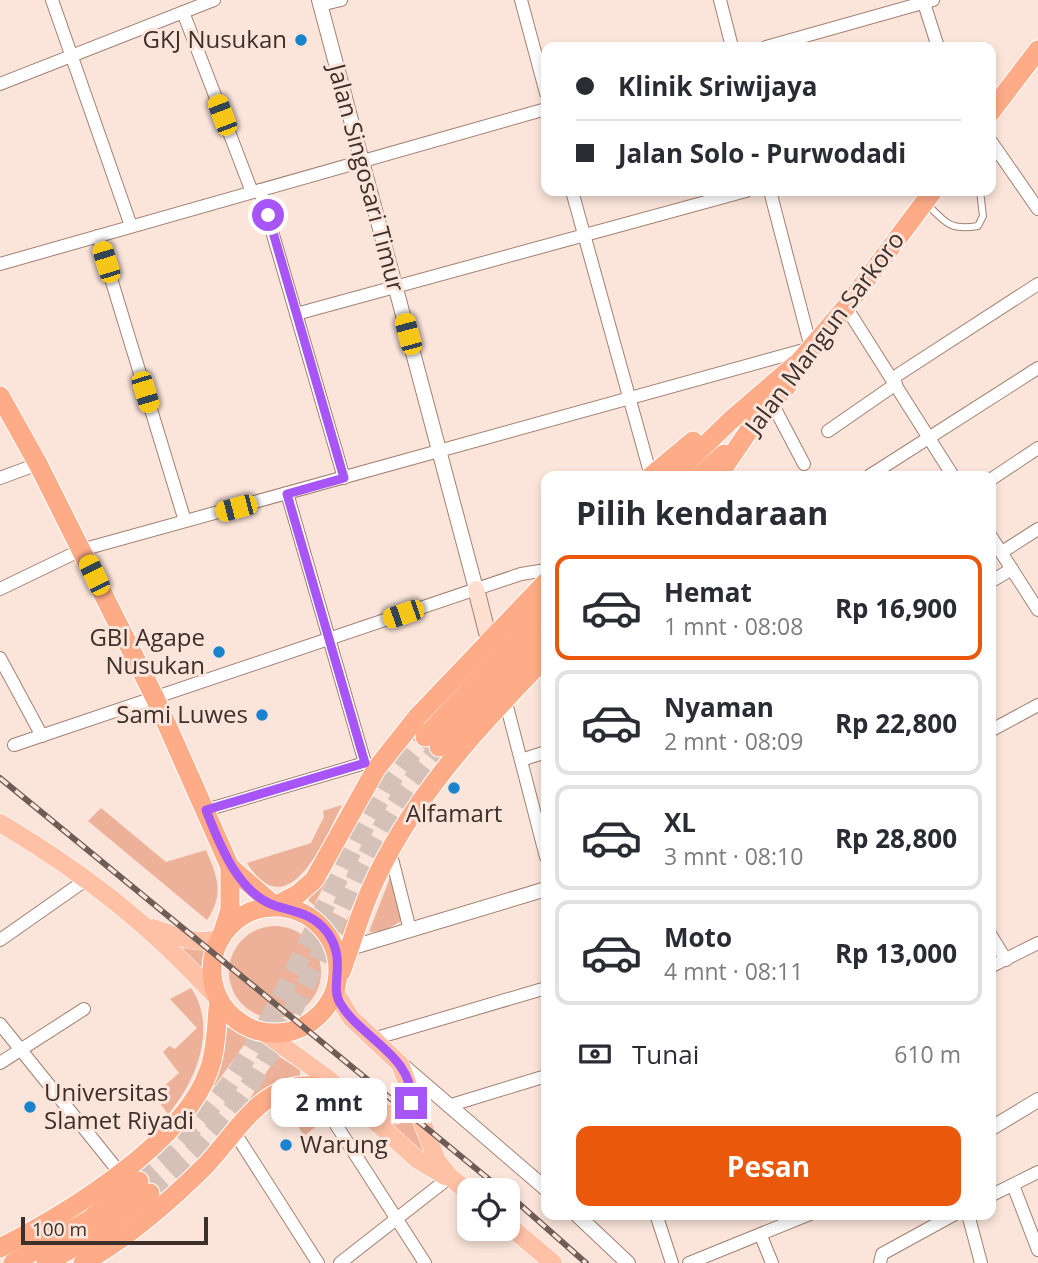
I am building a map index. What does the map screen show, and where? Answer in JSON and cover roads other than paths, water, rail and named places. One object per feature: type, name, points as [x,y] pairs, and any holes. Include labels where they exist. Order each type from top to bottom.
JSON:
[{"type":"highway","points":[[996,105],[1038,50]]},
{"type":"highway","name":"Jalan Mangun Sarkoro","points":[[721,471],[748,432],[773,405],[805,355],[846,307],[929,196]]},
{"type":"highway","points":[[678,471],[805,355]]},
{"type":"highway","points":[[0,396],[38,464],[155,698],[230,867],[230,910],[212,973],[219,1000],[213,1054],[199,1090],[159,1139],[120,1173],[71,1209],[0,1248]]},
{"type":"highway","name":"Jalan Mangun Sarkoro","points":[[657,471],[690,443],[731,420]]},
{"type":"highway","points":[[705,471],[748,432]]},
{"type":"highway","points":[[221,937],[248,913],[275,906],[298,894],[314,880],[371,766],[541,587]]},
{"type":"highway","points":[[541,614],[432,742],[541,636]]},
{"type":"highway","points":[[219,1000],[242,1024],[265,1033],[290,1032],[312,1022],[330,1004],[370,891],[426,791],[505,699],[541,662]]},
{"type":"highway","points":[[230,867],[275,906],[309,916],[327,933],[337,955],[337,986]]},
{"type":"highway","points":[[83,1263],[154,1214],[205,1166],[262,1102],[285,1090],[315,1085],[353,1102]]},
{"type":"highway","points":[[13,1263],[144,1187],[94,1236],[46,1263]]},
{"type":"main road","name":"Jalan Singosari Timur","points":[[476,589],[489,640]]},
{"type":"main road","points":[[0,823],[87,879],[147,925],[219,1000]]},
{"type":"main road","points":[[147,925],[198,941],[209,942],[221,937]]},
{"type":"main road","points":[[337,986],[347,1013],[400,1063],[437,1161],[457,1183]]},
{"type":"main road","points":[[265,1033],[353,1102],[418,1160],[450,1177]]},
{"type":"main road","points":[[353,1102],[396,1115],[411,1103],[412,1091]]},
{"type":"main road","points":[[520,1235],[553,1263]]},
{"type":"street","points":[[51,0],[131,226]]},
{"type":"street","points":[[0,84],[214,0]]},
{"type":"street","points":[[319,3],[341,0]]},
{"type":"street","points":[[522,0],[541,74]]},
{"type":"street","points":[[720,0],[731,42]]},
{"type":"street","points":[[784,42],[927,1],[936,42]]},
{"type":"street","name":"Jalan Singosari Timur","points":[[319,3],[476,589]]},
{"type":"street","points":[[183,12],[256,191],[296,314],[344,478]]},
{"type":"street","points":[[0,263],[541,110]]},
{"type":"street","points":[[996,149],[1038,209]]},
{"type":"street","points":[[573,196],[649,471]]},
{"type":"street","points":[[296,314],[728,196]]},
{"type":"street","points":[[0,589],[81,550],[628,400],[805,355],[771,196]]},
{"type":"street","points":[[97,236],[185,522]]},
{"type":"street","points":[[828,431],[895,381],[1038,284]]},
{"type":"street","points":[[846,307],[950,471]]},
{"type":"street","points":[[877,471],[1038,368]]},
{"type":"street","points":[[773,405],[804,464]]},
{"type":"street","points":[[996,476],[1038,448]]},
{"type":"street","points":[[0,478],[38,464]]},
{"type":"street","points":[[206,810],[371,766],[329,639],[287,494]]},
{"type":"street","points":[[1002,552],[1038,529]]},
{"type":"street","points":[[996,544],[1038,610]]},
{"type":"street","points":[[14,746],[541,569]]},
{"type":"street","points":[[996,578],[1012,569]]},
{"type":"street","points":[[0,658],[42,736]]},
{"type":"street","points":[[505,699],[541,838]]},
{"type":"street","points":[[996,728],[1038,705]]},
{"type":"street","points":[[521,760],[541,754]]},
{"type":"street","points":[[390,851],[410,930]]},
{"type":"street","points":[[0,940],[87,879]]},
{"type":"street","points":[[350,948],[541,891]]},
{"type":"street","points":[[996,943],[1006,960]]},
{"type":"street","points":[[996,964],[1038,943]]},
{"type":"street","points":[[373,1039],[541,989]]},
{"type":"street","points":[[0,1063],[84,1009]]},
{"type":"street","points":[[0,1024],[120,1173]]},
{"type":"street","points":[[400,1063],[541,1185]]},
{"type":"street","points":[[448,1105],[541,1077]]},
{"type":"street","points":[[996,1125],[1038,1100]]},
{"type":"street","points":[[324,1106],[425,1263]]},
{"type":"street","points":[[235,1133],[318,1263]]},
{"type":"street","points":[[996,1193],[1038,1172]]},
{"type":"street","points":[[341,1263],[450,1177]]},
{"type":"street","points":[[1013,1185],[1038,1250]]},
{"type":"street","points":[[582,1220],[628,1263]]},
{"type":"street","points":[[658,1220],[673,1263]]},
{"type":"street","points":[[689,1263],[797,1220]]},
{"type":"street","points":[[880,1263],[882,1254],[944,1220]]},
{"type":"street","points":[[970,1220],[981,1263]]},
{"type":"street","points":[[761,1236],[772,1263]]},
{"type":"lane","points":[[929,196],[952,227],[960,229],[978,226],[983,216],[981,196]]},
{"type":"tunnel","points":[[139,1181],[175,1147],[208,1110],[251,1050],[291,977],[364,829],[393,778],[425,737]]},
{"type":"tunnel","points":[[150,1193],[218,1126],[253,1080],[293,1011],[379,832],[404,791],[439,747]]},
{"type":"railway","points":[[0,778],[487,1178]]},
{"type":"railway","points":[[520,1205],[586,1263]]},
{"type":"place","name":"GKJ Nusukan","points":[[301,40]]},
{"type":"place","name":"GBI Agape Nusukan","points":[[219,652]]},
{"type":"place","name":"Sami Luwes","points":[[262,715]]},
{"type":"place","name":"Alfamart","points":[[454,788]]},
{"type":"place","name":"Universitas Slamet Riyadi","points":[[30,1107]]},
{"type":"place","name":"Warung","points":[[286,1145]]}]
